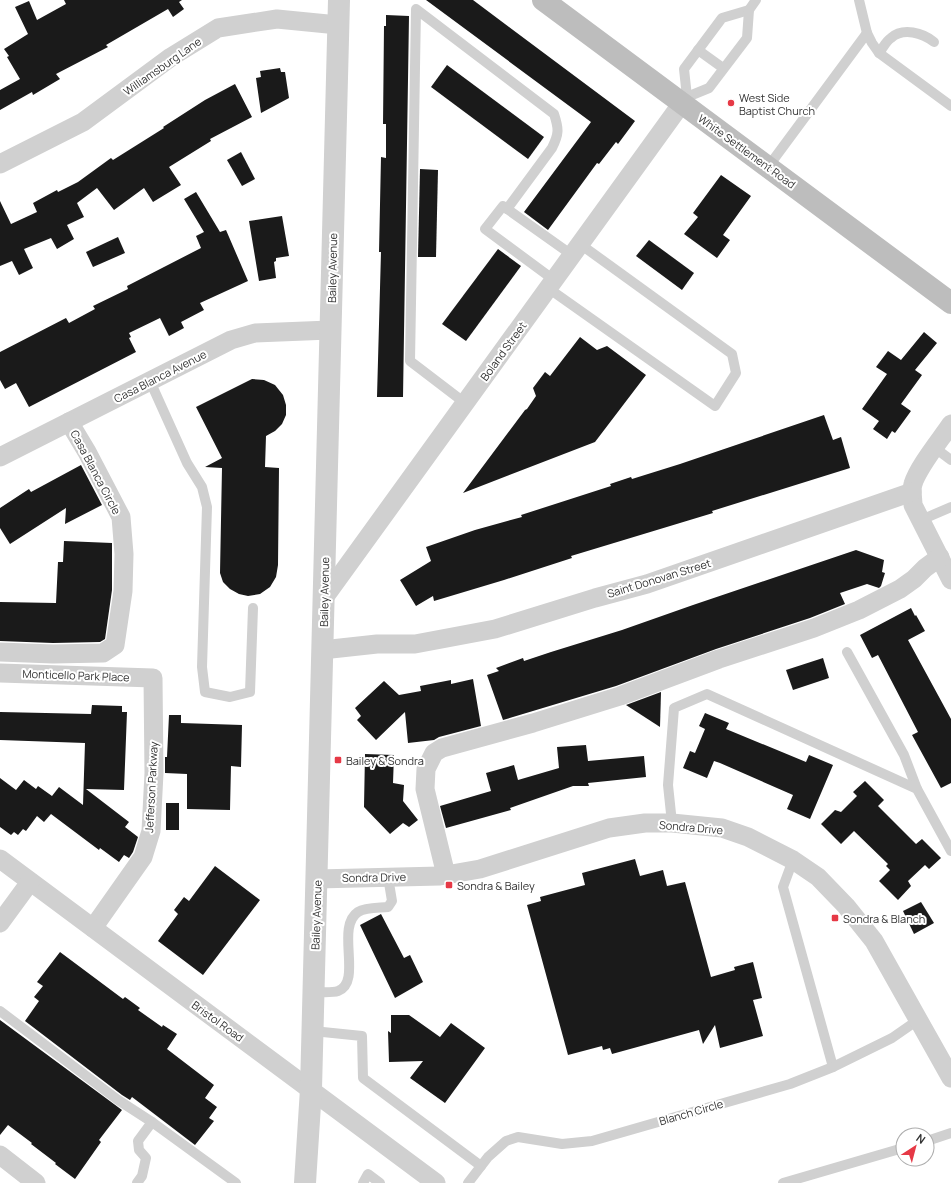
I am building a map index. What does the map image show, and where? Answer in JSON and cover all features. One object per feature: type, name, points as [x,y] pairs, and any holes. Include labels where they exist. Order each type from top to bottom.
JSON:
[{"type":"main road","name":"White Settlement Road","points":[[543,0],[685,100],[768,167],[951,303]]},
{"type":"street","name":"Bailey Avenue","points":[[305,1183],[313,1031],[339,0]]},
{"type":"street","name":"Williamsburg Lane","points":[[0,164],[83,122],[171,57],[218,28],[277,19],[338,25]]},
{"type":"street","name":"Boland Street","points":[[324,598],[685,100]]},
{"type":"street","name":"Casa Blanca Avenue","points":[[0,457],[231,340],[254,333],[330,330]]},
{"type":"street","name":"Casa Blanca Circle","points":[[0,652],[53,654],[103,653],[115,645],[123,591],[124,554],[120,517],[88,452],[69,422]]},
{"type":"street","points":[[951,424],[921,468],[913,484],[912,492],[914,505],[951,580]]},
{"type":"street","name":"Saint Donovan Street","points":[[322,650],[377,644],[415,644],[495,629],[595,598],[647,584],[912,492]]},
{"type":"street","points":[[446,875],[425,789],[426,769],[434,753],[442,748],[533,723],[620,696],[719,659],[814,628],[859,610],[900,589],[940,557]]},
{"type":"street","name":"Monticello Park Place","points":[[0,673],[153,678]]},
{"type":"street","name":"Jefferson Parkway","points":[[93,928],[143,857],[151,831],[154,773],[153,678]]},
{"type":"street","name":"Sondra Drive","points":[[317,879],[446,875],[480,869],[609,828],[645,823],[722,828],[748,838],[793,860],[818,877],[846,906],[874,942],[951,1077]]},
{"type":"street","name":"Bristol Road","points":[[0,859],[436,1183]]},
{"type":"street","points":[[0,923],[30,882]]},
{"type":"street","points":[[0,1155],[36,1183]]},
{"type":"lane","points":[[749,10],[722,18],[684,69],[685,100],[709,88],[747,38],[749,10],[756,0]]},
{"type":"lane","points":[[859,0],[867,33],[879,53],[951,106]]},
{"type":"lane","points":[[465,403],[410,361],[416,9],[554,114],[558,127],[557,137],[552,148],[507,209]]},
{"type":"lane","points":[[879,53],[890,38],[901,32],[914,33],[928,37],[934,42]]},
{"type":"lane","points":[[768,167],[867,33]]},
{"type":"lane","points":[[698,50],[723,68]]},
{"type":"lane","points":[[503,206],[576,249],[732,354],[736,373],[715,406],[551,284],[485,229],[503,206]]},
{"type":"lane","points":[[150,381],[188,463],[202,487],[207,507],[202,667],[205,692],[230,698],[250,692],[253,608]]},
{"type":"lane","points":[[935,448],[951,460]]},
{"type":"lane","points":[[921,520],[951,507]]},
{"type":"lane","points":[[847,652],[904,755],[917,789],[951,851]]},
{"type":"lane","points":[[672,824],[668,785],[674,708],[707,694],[917,789]]},
{"type":"lane","points":[[793,860],[784,887],[833,1067]]},
{"type":"lane","points":[[314,992],[338,991],[345,986],[349,978],[349,935],[351,922],[357,913],[366,909],[388,907],[392,901],[388,877]]},
{"type":"lane","points":[[0,1011],[118,1100],[152,1122],[236,1183]]},
{"type":"lane","name":"Blanch Circle","points":[[468,1183],[488,1157],[506,1141],[518,1138],[562,1144],[592,1141],[790,1084],[833,1067],[892,1038],[918,1020]]},
{"type":"lane","points":[[313,1031],[362,1036],[363,1078],[481,1166]]},
{"type":"lane","points":[[137,1183],[142,1176],[146,1158],[139,1150],[138,1141],[152,1122]]},
{"type":"lane","points":[[935,1138],[951,1134]]},
{"type":"lane","points":[[783,1183],[895,1150]]},
{"type":"lane","points":[[362,1183],[368,1174],[380,1183]]},
{"type":"building","points":[[64,0],[182,0],[179,2],[184,9],[173,17],[168,9],[106,45],[108,47],[56,74],[60,79],[33,95],[32,92],[0,110],[0,90],[20,79],[4,49],[28,34],[15,7],[29,1],[37,20],[66,4]]},
{"type":"building","points":[[426,0],[473,0],[635,121],[618,144],[616,142],[599,164],[597,163],[548,230],[524,212],[591,122]]},
{"type":"building","points":[[386,15],[409,16],[403,397],[377,397],[381,252],[379,252],[381,157],[386,158],[386,124],[383,124],[384,26],[386,26]]},
{"type":"building","points":[[447,65],[544,137],[528,159],[431,87]]},
{"type":"building","points":[[280,68],[281,72],[285,72],[289,98],[261,113],[256,78],[261,77],[260,71]]},
{"type":"building","points":[[235,84],[252,117],[210,139],[211,141],[169,167],[181,185],[153,202],[144,188],[114,210],[97,188],[77,203],[84,217],[67,225],[74,239],[57,249],[51,238],[24,249],[33,268],[19,275],[12,261],[0,266],[0,201],[11,224],[37,212],[33,203],[57,190],[58,192],[78,182],[111,158],[113,160],[205,100]]},
{"type":"building","points":[[241,152],[255,179],[242,186],[227,160]]},
{"type":"building","points":[[420,169],[438,170],[436,257],[418,257]]},
{"type":"building","points":[[721,175],[751,196],[723,235],[730,240],[717,258],[684,234],[698,217],[693,213]]},
{"type":"building","points":[[196,192],[220,232],[226,230],[248,281],[200,303],[204,310],[181,322],[184,328],[169,336],[160,318],[129,333],[131,337],[129,338],[136,352],[29,407],[16,383],[5,389],[0,380],[0,352],[66,318],[69,323],[95,309],[93,306],[128,289],[127,286],[201,248],[196,236],[204,232],[184,199]]},
{"type":"building","points":[[282,216],[289,256],[276,258],[276,261],[274,262],[276,278],[259,281],[249,221]]},
{"type":"building","points":[[118,237],[125,253],[93,267],[86,252]]},
{"type":"building","points":[[649,240],[694,273],[682,290],[636,256]]},
{"type":"building","points":[[498,249],[521,266],[466,341],[442,324]]},
{"type":"building","points":[[924,332],[937,343],[915,370],[922,375],[901,404],[911,411],[895,433],[892,431],[887,439],[873,429],[879,421],[862,409],[887,374],[876,367],[888,351],[901,360]]},
{"type":"building","points":[[580,337],[597,350],[607,346],[646,375],[595,442],[463,493],[536,396],[533,388],[545,372],[550,376]]},
{"type":"building","points":[[252,379],[264,380],[275,385],[283,395],[286,405],[286,415],[282,424],[275,431],[266,436],[265,467],[279,468],[278,565],[276,577],[270,587],[260,594],[248,596],[239,594],[230,589],[223,582],[220,573],[222,468],[205,467],[222,458],[196,407]]},
{"type":"building","points":[[824,415],[833,440],[841,437],[850,468],[712,511],[713,513],[571,556],[572,558],[504,580],[434,601],[433,596],[416,606],[400,580],[431,561],[426,547],[475,530],[522,517],[521,515],[611,486],[610,484],[631,477],[632,479],[680,464]]},
{"type":"building","points":[[81,465],[102,505],[65,524],[66,508],[10,544],[0,528],[0,508],[29,489],[31,492]]},
{"type":"building","points":[[64,541],[112,543],[112,590],[105,639],[100,642],[53,643],[0,641],[0,602],[56,603],[58,562],[63,562]]},
{"type":"building","points":[[856,550],[884,560],[882,572],[885,573],[879,588],[867,584],[840,593],[845,604],[810,618],[716,649],[616,686],[503,720],[487,675],[499,671],[496,668],[523,658],[524,661],[622,630]]},
{"type":"building","points":[[911,608],[925,631],[908,640],[951,719],[951,783],[941,788],[912,735],[918,732],[878,655],[872,658],[860,635]]},
{"type":"building","points":[[823,658],[829,678],[793,690],[786,670]]},
{"type":"building","points":[[473,679],[481,726],[439,737],[434,740],[408,743],[405,712],[376,740],[357,720],[361,716],[355,708],[384,681],[399,695],[421,691],[420,686],[451,680],[451,684]]},
{"type":"building","points":[[661,692],[660,727],[626,705]]},
{"type":"building","points":[[92,705],[122,706],[122,712],[127,712],[124,790],[86,789],[129,822],[125,827],[138,837],[133,852],[129,858],[124,855],[119,862],[100,848],[99,850],[51,814],[44,822],[37,816],[26,831],[23,829],[18,835],[14,832],[11,835],[0,827],[0,778],[16,790],[24,780],[36,789],[38,786],[52,796],[59,787],[83,805],[85,743],[0,740],[0,712],[91,714]]},
{"type":"building","points":[[705,713],[729,723],[726,729],[806,762],[809,755],[833,765],[810,819],[787,809],[793,795],[720,763],[714,761],[707,778],[683,768],[690,751],[695,753],[705,729],[699,726]]},
{"type":"building","points":[[169,715],[181,715],[181,723],[242,725],[241,767],[231,766],[230,810],[187,809],[187,774],[165,773]]},
{"type":"building","points":[[586,745],[588,761],[644,756],[646,777],[588,783],[589,786],[573,786],[510,808],[511,810],[446,828],[440,806],[491,791],[486,773],[514,765],[518,780],[559,768],[557,747]]},
{"type":"building","points":[[365,754],[394,755],[393,783],[404,785],[403,801],[418,820],[409,827],[403,823],[390,834],[364,807]]},
{"type":"building","points":[[865,781],[884,800],[878,806],[916,844],[922,839],[941,858],[929,869],[925,865],[908,881],[911,886],[898,900],[879,881],[890,870],[886,866],[888,864],[854,831],[841,844],[821,824],[835,810],[841,812],[857,796],[853,792]]},
{"type":"building","points":[[166,803],[179,803],[179,830],[166,830]]},
{"type":"building","points":[[635,859],[640,876],[663,870],[667,886],[685,882],[711,977],[735,970],[734,967],[753,962],[762,998],[753,1000],[763,1036],[720,1048],[715,1025],[703,1044],[699,1030],[612,1054],[610,1048],[603,1050],[602,1046],[568,1055],[527,905],[541,901],[540,897],[585,885],[582,873]]},
{"type":"building","points":[[215,866],[260,900],[203,975],[158,941],[178,914],[174,910],[184,897],[189,901]]},
{"type":"building","points":[[921,902],[934,923],[914,934],[903,911]]},
{"type":"building","points":[[381,914],[404,958],[410,955],[423,982],[395,998],[360,925]]},
{"type":"building","points":[[60,952],[123,999],[125,997],[140,1008],[138,1010],[162,1027],[163,1025],[177,1034],[167,1049],[214,1085],[205,1098],[217,1107],[209,1118],[214,1121],[195,1145],[132,1097],[130,1100],[122,1095],[25,1021],[39,1001],[34,997],[43,986],[37,982]]},
{"type":"building","points":[[391,1015],[409,1015],[440,1037],[451,1023],[485,1048],[445,1103],[410,1078],[423,1061],[389,1062],[388,1031],[391,1033]]},
{"type":"building","points":[[0,1020],[122,1110],[99,1140],[101,1142],[75,1179],[8,1125],[0,1135]]},
{"type":"place","name":"West Side Baptist Church","points":[[731,103]]},
{"type":"place","name":"Bailey & Sondra","points":[[338,760]]},
{"type":"place","name":"Sondra & Bailey","points":[[449,885]]},
{"type":"place","name":"Sondra & Blanch","points":[[835,918]]}]
